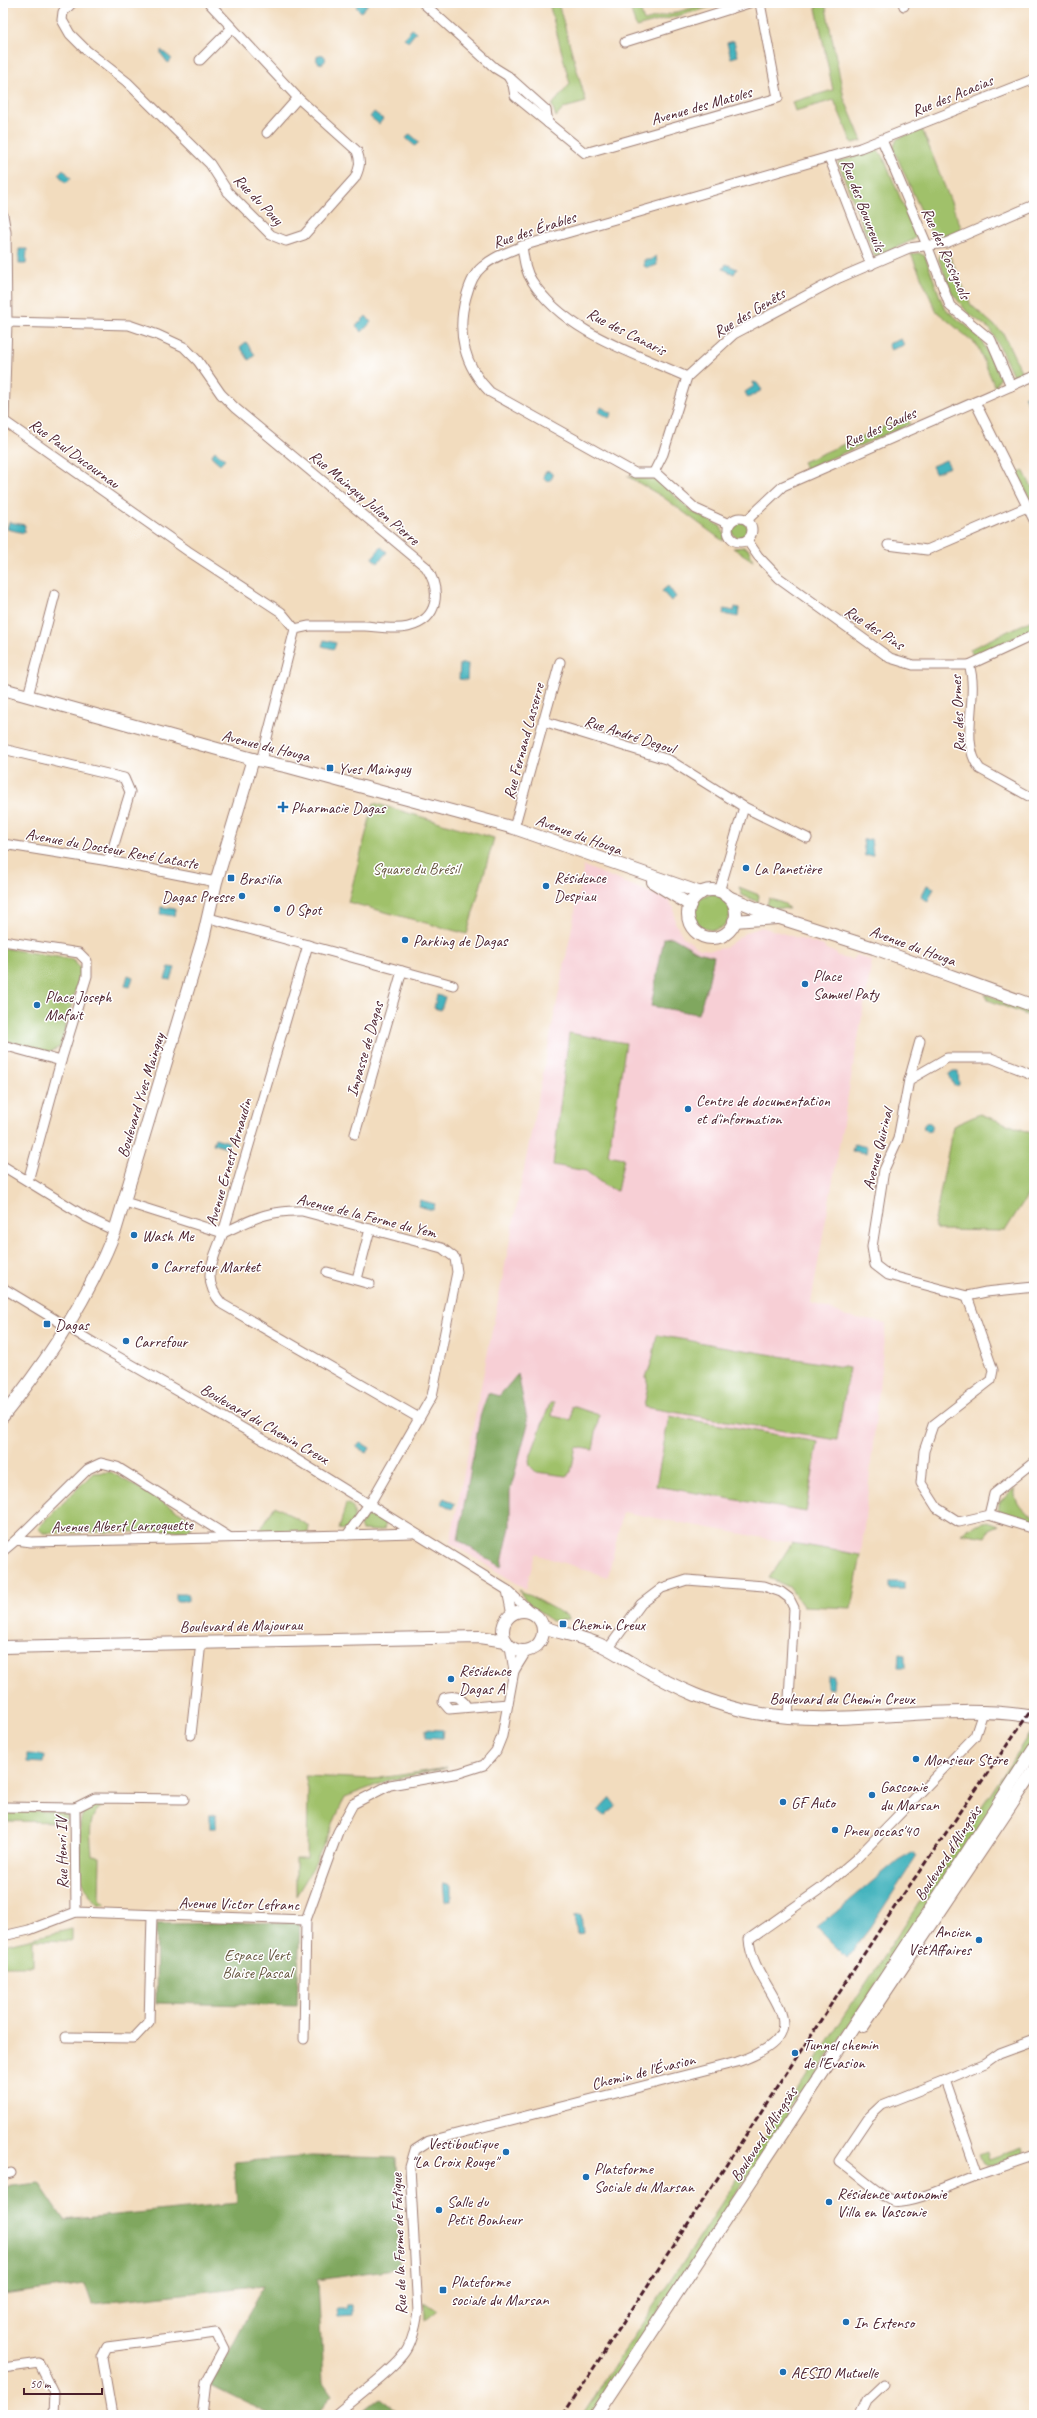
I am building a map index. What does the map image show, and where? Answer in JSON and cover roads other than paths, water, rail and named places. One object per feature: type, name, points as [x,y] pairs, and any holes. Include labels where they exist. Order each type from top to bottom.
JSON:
[{"type":"main road","name":"Avenue du Houga","points":[[3,689],[257,760],[514,828],[634,872]]},
{"type":"main road","name":"Boulevard Yves Mainguy","points":[[3,1416],[38,1373],[68,1327],[105,1256],[115,1232],[209,918],[216,882],[257,760]]},
{"type":"main road","points":[[634,872],[671,881],[701,893],[723,894],[735,906],[734,921],[725,934],[717,937],[702,936],[692,927],[689,920],[690,905],[701,893]]},
{"type":"main road","points":[[634,872],[690,905]]},
{"type":"main road","name":"Avenue du Houga","points":[[723,894],[780,918],[874,948],[1034,1006]]},
{"type":"main road","name":"Avenue du Houga","points":[[734,921],[780,918]]},
{"type":"main road","points":[[524,1611],[531,1612],[536,1616],[543,1628],[541,1640],[533,1649],[521,1651],[507,1639],[507,1619],[512,1615],[524,1611]]},
{"type":"main road","name":"Boulevard du Chemin Creux","points":[[543,1628],[596,1643],[696,1695],[755,1713],[788,1717],[983,1712],[1034,1717]]},
{"type":"main road","name":"Boulevard du Chemin Creux","points":[[541,1640],[570,1636]]},
{"type":"main road","name":"Boulevard de Majourau","points":[[3,1646],[479,1637],[507,1639]]},
{"type":"main road","name":"Boulevard d'Alingsäs","points":[[596,2415],[904,1949],[1034,1749]]},
{"type":"main road","name":"Boulevard d'Alingsäs","points":[[605,2415],[1034,1771]]},
{"type":"street","name":"Rue du Pouy","points":[[72,3],[63,12],[62,20],[70,34],[86,50],[127,82],[210,164],[228,192],[271,235],[286,240],[304,235],[355,178],[360,168],[360,160],[357,151],[298,98],[208,3]]},
{"type":"street","name":"Avenue des Matoles","points":[[423,3],[495,68],[508,76],[513,85],[514,96],[585,153],[778,98],[760,3]]},
{"type":"street","points":[[624,42],[749,3]]},
{"type":"street","points":[[200,60],[232,28]]},
{"type":"street","name":"Rue des Acacias","points":[[882,140],[1034,79]]},
{"type":"street","points":[[267,133],[298,98]]},
{"type":"street","name":"Rue des Érables","points":[[656,473],[635,473],[490,392],[478,380],[467,357],[461,335],[461,314],[467,292],[480,268],[496,256],[522,246],[829,157],[882,140]]},
{"type":"street","name":"Rue des Rossignols","points":[[882,140],[927,245],[950,306],[991,340],[1011,386]]},
{"type":"street","name":"Rue des Bouvreuils","points":[[829,157],[871,265]]},
{"type":"street","name":"Rue des Genêts","points":[[687,377],[734,334],[839,278],[909,248],[946,243],[1034,206]]},
{"type":"street","name":"Rue Paul Ducournau","points":[[3,215],[6,232],[7,322],[4,420],[188,552],[282,612],[295,629]]},
{"type":"street","name":"Rue des Canaris","points":[[522,246],[525,266],[532,282],[560,311],[590,333],[687,377]]},
{"type":"street","name":"Rue Mainguy Julien Pierre","points":[[7,322],[130,325],[184,347],[198,361],[221,394],[235,408],[426,567],[434,580],[437,592],[434,606],[425,620],[408,627],[309,626],[295,629]]},
{"type":"street","name":"Rue des Saules","points":[[747,520],[783,486],[1034,376]]},
{"type":"street","points":[[687,377],[663,454],[655,470],[656,473],[696,509],[729,524]]},
{"type":"street","points":[[975,402],[1034,520]]},
{"type":"street","points":[[888,545],[927,550],[1027,507]]},
{"type":"street","points":[[736,519],[747,520],[752,530],[748,540],[740,543],[733,541],[727,531],[729,524],[736,519]]},
{"type":"street","name":"Rue des Pins","points":[[748,540],[763,562],[779,578],[890,658],[914,666],[969,665],[1034,635]]},
{"type":"street","points":[[28,696],[55,594]]},
{"type":"street","points":[[257,760],[295,629]]},
{"type":"street","name":"Rue Fernand Lasserre","points":[[514,828],[560,662]]},
{"type":"street","name":"Rue des Ormes","points":[[969,665],[970,745],[974,762],[980,769],[1034,800]]},
{"type":"street","name":"Rue André Degoul","points":[[543,721],[669,760],[744,807],[807,838]]},
{"type":"street","points":[[3,749],[124,778],[130,792],[109,861]]},
{"type":"street","points":[[723,894],[744,807]]},
{"type":"street","name":"Avenue du Docteur René Lataste","points":[[3,844],[109,861],[216,882]]},
{"type":"street","points":[[209,918],[453,985]]},
{"type":"street","points":[[3,941],[79,954],[87,961],[87,976],[60,1061],[28,1181]]},
{"type":"street","name":"Avenue Ernest Arnaudin","points":[[308,945],[223,1234],[210,1269],[209,1281],[212,1294],[222,1304],[419,1418]]},
{"type":"street","name":"Impasse de Dagas","points":[[355,1134],[402,971]]},
{"type":"street","name":"Avenue Quirinal","points":[[920,1041],[909,1080],[898,1139],[884,1170],[872,1247],[875,1265],[888,1276],[967,1296],[986,1292],[1034,1287]]},
{"type":"street","points":[[3,1045],[60,1061]]},
{"type":"street","points":[[909,1080],[947,1058],[991,1058],[1034,1075]]},
{"type":"street","points":[[3,1166],[86,1217],[115,1232]]},
{"type":"street","points":[[125,1202],[223,1234]]},
{"type":"street","name":"Avenue de la Ferme du Yem","points":[[223,1234],[260,1216],[280,1210],[302,1211],[442,1248],[454,1258],[457,1272],[432,1396],[369,1504]]},
{"type":"street","points":[[357,1279],[370,1229]]},
{"type":"street","points":[[327,1272],[357,1279],[370,1284]]},
{"type":"street","name":"Boulevard du Chemin Creux","points":[[3,1288],[286,1453],[369,1504],[412,1533],[507,1590],[531,1612]]},
{"type":"street","points":[[967,1296],[993,1370],[991,1380],[934,1425],[924,1451],[921,1483],[937,1508],[958,1522],[989,1515],[1034,1529]]},
{"type":"street","points":[[989,1515],[994,1494],[1034,1462]]},
{"type":"street","name":"Avenue Albert Larroquette","points":[[3,1551],[88,1469],[101,1463],[117,1467],[229,1537]]},
{"type":"street","points":[[347,1535],[369,1504]]},
{"type":"street","name":"Avenue Albert Larroquette","points":[[16,1540],[31,1542],[412,1533]]},
{"type":"street","points":[[608,1650],[641,1604],[662,1588],[687,1580],[764,1586],[781,1592],[789,1598],[794,1608],[788,1717]]},
{"type":"street","points":[[507,1590],[512,1615]]},
{"type":"street","name":"Avenue Victor Lefranc","points":[[507,1639],[514,1671]]},
{"type":"street","points":[[191,1734],[201,1642]]},
{"type":"street","name":"Avenue Victor Lefranc","points":[[3,1936],[29,1930],[76,1912],[152,1916],[306,1920],[338,1832],[353,1804],[390,1785],[459,1773],[484,1765],[496,1751],[502,1736],[514,1671],[527,1650]]},
{"type":"street","points":[[467,1707],[508,1704]]},
{"type":"street","name":"Chemin de l'Évasion","points":[[411,2158],[415,2150],[429,2142],[737,2062],[758,2052],[775,2040],[783,2027],[782,2014],[752,1956],[749,1939],[823,1887],[856,1859],[975,1736],[983,1712]]},
{"type":"street","name":"Rue Henri IV","points":[[76,1912],[75,1808],[96,1798],[184,1799]]},
{"type":"street","points":[[3,1807],[75,1808]]},
{"type":"street","points":[[66,2037],[134,2038],[149,2022],[152,1916]]},
{"type":"street","points":[[304,2039],[306,1920]]},
{"type":"street","points":[[1034,2040],[999,2052],[985,2063],[882,2105],[868,2118],[839,2161],[892,2201],[905,2202],[1034,2156]]},
{"type":"street","points":[[945,2080],[978,2175]]},
{"type":"street","name":"Rue de la Ferme de Fatigue","points":[[335,2415],[398,2362],[408,2349],[418,2312],[410,2168],[411,2158]]},
{"type":"street","points":[[112,2415],[102,2357],[107,2347],[216,2333],[224,2349],[206,2382],[202,2415]]},
{"type":"street","points":[[3,2368],[39,2364],[54,2393],[53,2415]]},
{"type":"street","points":[[860,2415],[867,2400],[884,2384]]},
{"type":"water","points":[[359,3],[369,3],[361,12],[356,7]]},
{"type":"water","points":[[412,29],[416,32],[408,42],[404,38]]},
{"type":"water","points":[[734,41],[738,56],[731,58],[727,43]]},
{"type":"water","points":[[161,50],[172,59],[168,63],[161,54]]},
{"type":"water","points":[[319,55],[323,55],[325,59],[323,63],[319,63],[317,61],[317,57]]},
{"type":"water","points":[[374,112],[383,119],[379,124],[370,117]]},
{"type":"water","points":[[410,134],[419,142],[415,146],[406,138]]},
{"type":"water","points":[[63,169],[71,178],[66,183],[58,174]]},
{"type":"water","points":[[19,249],[27,249],[26,264],[19,264]]},
{"type":"water","points":[[656,256],[657,265],[648,268],[644,266],[644,260],[650,260]]},
{"type":"water","points":[[726,264],[737,269],[734,274],[723,269]]},
{"type":"water","points":[[366,316],[371,322],[362,332],[356,326]]},
{"type":"water","points":[[901,339],[904,345],[891,350],[888,344]]},
{"type":"water","points":[[246,342],[255,355],[249,360],[240,347]]},
{"type":"water","points":[[753,382],[757,383],[762,390],[748,398],[745,392],[754,386]]},
{"type":"water","points":[[1031,393],[1034,398],[1033,411],[1024,396]]},
{"type":"water","points":[[601,407],[612,413],[609,418],[599,412]]},
{"type":"water","points":[[215,451],[225,459],[220,464],[211,456]]},
{"type":"water","points":[[946,460],[950,467],[935,473],[932,466]]},
{"type":"water","points":[[548,471],[553,476],[548,481],[543,476]]},
{"type":"water","points":[[9,522],[25,525],[24,533],[7,529]]},
{"type":"water","points":[[381,547],[387,552],[378,563],[372,558]]},
{"type":"water","points":[[668,586],[676,597],[671,601],[662,591]]},
{"type":"water","points":[[735,607],[739,608],[738,617],[723,614],[724,609],[734,611]]},
{"type":"water","points":[[324,640],[336,643],[334,649],[322,646]]},
{"type":"water","points":[[460,664],[468,664],[467,680],[459,679]]},
{"type":"water","points":[[871,839],[873,855],[865,856],[863,840]]},
{"type":"water","points":[[927,885],[934,888],[928,901],[921,897]]},
{"type":"water","points":[[161,907],[175,909],[174,916],[160,914]]},
{"type":"water","points":[[169,967],[175,968],[171,980],[165,979]]},
{"type":"water","points":[[128,975],[133,977],[130,987],[125,986]]},
{"type":"water","points":[[437,995],[445,997],[441,1010],[434,1008]]},
{"type":"water","points":[[953,1071],[958,1071],[959,1085],[954,1086],[949,1074]]},
{"type":"water","points":[[928,1122],[933,1127],[928,1132],[923,1127]]},
{"type":"water","points":[[215,1138],[229,1142],[227,1148],[213,1144]]},
{"type":"water","points":[[854,1144],[867,1147],[866,1153],[852,1151]]},
{"type":"water","points":[[420,1200],[435,1204],[433,1210],[418,1206]]},
{"type":"water","points":[[360,1442],[370,1448],[367,1453],[356,1447]]},
{"type":"water","points":[[444,1498],[455,1504],[452,1509],[441,1503]]},
{"type":"water","points":[[890,1582],[904,1582],[904,1589],[890,1589]]},
{"type":"water","points":[[176,1594],[188,1594],[188,1601],[176,1601]]},
{"type":"water","points":[[899,1654],[905,1655],[905,1667],[898,1667]]},
{"type":"water","points":[[827,1676],[834,1676],[833,1689],[827,1688]]},
{"type":"water","points":[[426,1729],[443,1730],[442,1738],[426,1737]]},
{"type":"water","points":[[27,1754],[44,1755],[43,1763],[27,1762]]},
{"type":"water","points":[[610,1798],[616,1806],[604,1816],[598,1811]]},
{"type":"water","points":[[210,1815],[216,1815],[216,1828],[210,1828]]},
{"type":"water","points":[[912,1852],[917,1856],[870,1928],[847,1958],[817,1928],[898,1860]]},
{"type":"water","points":[[443,1883],[451,1885],[451,1901],[445,1901]]},
{"type":"water","points":[[581,1915],[583,1933],[577,1934],[574,1916]]},
{"type":"water","points":[[348,2304],[353,2304],[353,2315],[338,2316],[337,2308],[347,2308]]},
{"type":"railway","points":[[563,2415],[894,1908],[1034,1706]]},
{"type":"place","name":"Yves Mainguy","points":[[330,768]]},
{"type":"place","name":"Pharmacie Dagas","points":[[283,807]]},
{"type":"place","name":"La Panetière","points":[[746,868]]},
{"type":"place","name":"Brasilia","points":[[231,878]]},
{"type":"place","name":"Résidence Despiau","points":[[546,886]]},
{"type":"place","name":"Dagas Presse","points":[[242,896]]},
{"type":"place","name":"O Spot","points":[[277,909]]},
{"type":"place","name":"Parking de Dagas","points":[[405,940]]},
{"type":"place","name":"Place Samuel Paty","points":[[805,984]]},
{"type":"place","name":"Place Joseph Mafait","points":[[37,1005]]},
{"type":"place","name":"Centre de documentation et d'information","points":[[688,1109]]},
{"type":"place","name":"Wash Me","points":[[134,1235]]},
{"type":"place","name":"Carrefour Market","points":[[155,1266]]},
{"type":"place","name":"Dagas","points":[[47,1324]]},
{"type":"place","name":"Carrefour","points":[[126,1341]]},
{"type":"place","name":"Chemin Creux","points":[[563,1624]]},
{"type":"place","name":"Résidence Dagas A","points":[[451,1679]]},
{"type":"place","name":"Monsieur Store","points":[[916,1759]]},
{"type":"place","name":"Gasconie du Marsan","points":[[872,1795]]},
{"type":"place","name":"GF Auto","points":[[783,1802]]},
{"type":"place","name":"Pneu occas'40","points":[[835,1830]]},
{"type":"place","name":"Ancien Vêt'Affaires","points":[[979,1940]]},
{"type":"place","name":"Tunnel chemin de l'Evasion","points":[[795,2053]]},
{"type":"place","name":"Vestiboutique \"La Croix Rouge\"","points":[[506,2152]]},
{"type":"place","name":"Plateforme Sociale du Marsan","points":[[586,2177]]},
{"type":"place","name":"Résidence autonomie Villa en Vasconie","points":[[829,2202]]},
{"type":"place","name":"Salle du Petit Bonheur","points":[[439,2210]]},
{"type":"place","name":"Plateforme sociale du Marsan","points":[[443,2290]]},
{"type":"place","name":"In Extenso","points":[[846,2322]]},
{"type":"place","name":"AESIO Mutuelle","points":[[783,2372]]},
{"type":"park label","name":"Square du Brésil","points":[[416,868]]},
{"type":"park label","name":"Espace Vert Blaise Pascal","points":[[257,1963]]}]
